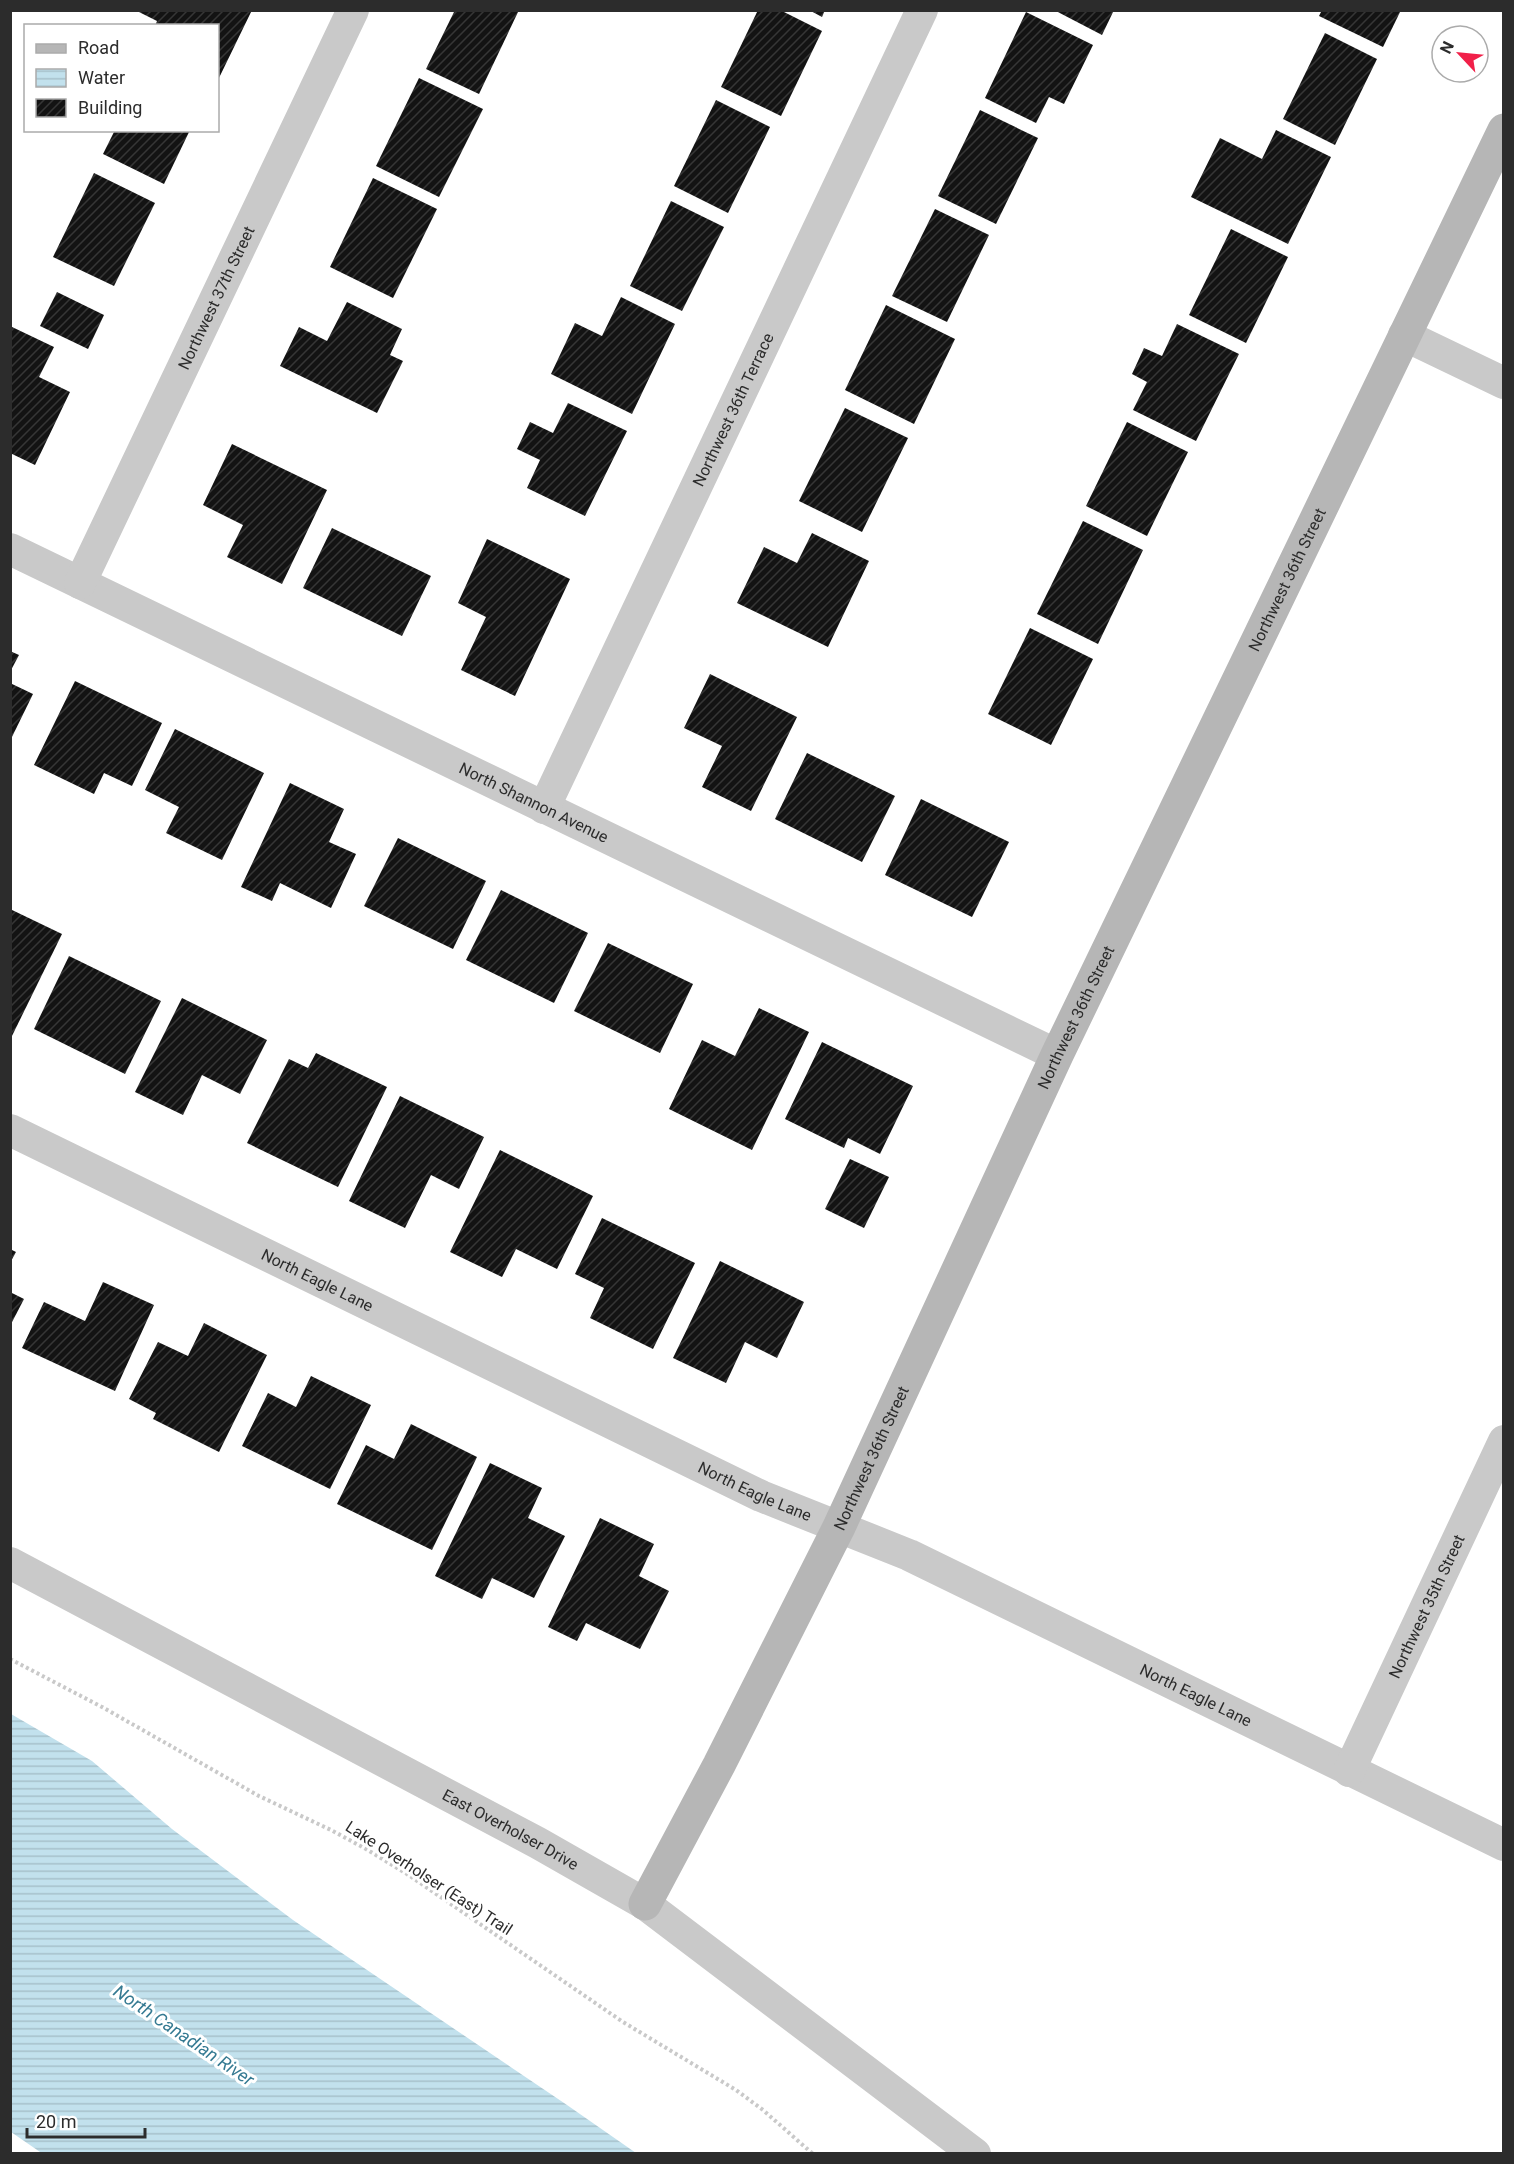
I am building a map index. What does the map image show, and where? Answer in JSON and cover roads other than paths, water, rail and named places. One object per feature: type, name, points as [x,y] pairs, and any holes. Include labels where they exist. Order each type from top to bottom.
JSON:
[{"type":"street","name":"Northwest 37th Street","points":[[80,583],[353,10]]},
{"type":"street","name":"Northwest 36th Terrace","points":[[544,808],[922,10]]},
{"type":"street","name":"Northwest 36th Street","points":[[645,1904],[719,1765],[839,1527],[1057,1054],[1503,130]]},
{"type":"street","points":[[1404,335],[1503,383]]},
{"type":"street","name":"North Shannon Avenue","points":[[10,549],[1057,1054]]},
{"type":"street","name":"North Eagle Lane","points":[[10,1130],[761,1496],[909,1555],[1503,1845]]},
{"type":"street","name":"Northwest 35th Street","points":[[1349,1771],[1503,1442]]},
{"type":"street","name":"East Overholser Drive","points":[[10,1563],[538,1843],[645,1904],[975,2154]]},
{"type":"water","name":"North Canadian River","points":[[11,1714],[92,1761],[172,1829],[293,1920],[636,2153],[43,2154],[11,2132]]}]
